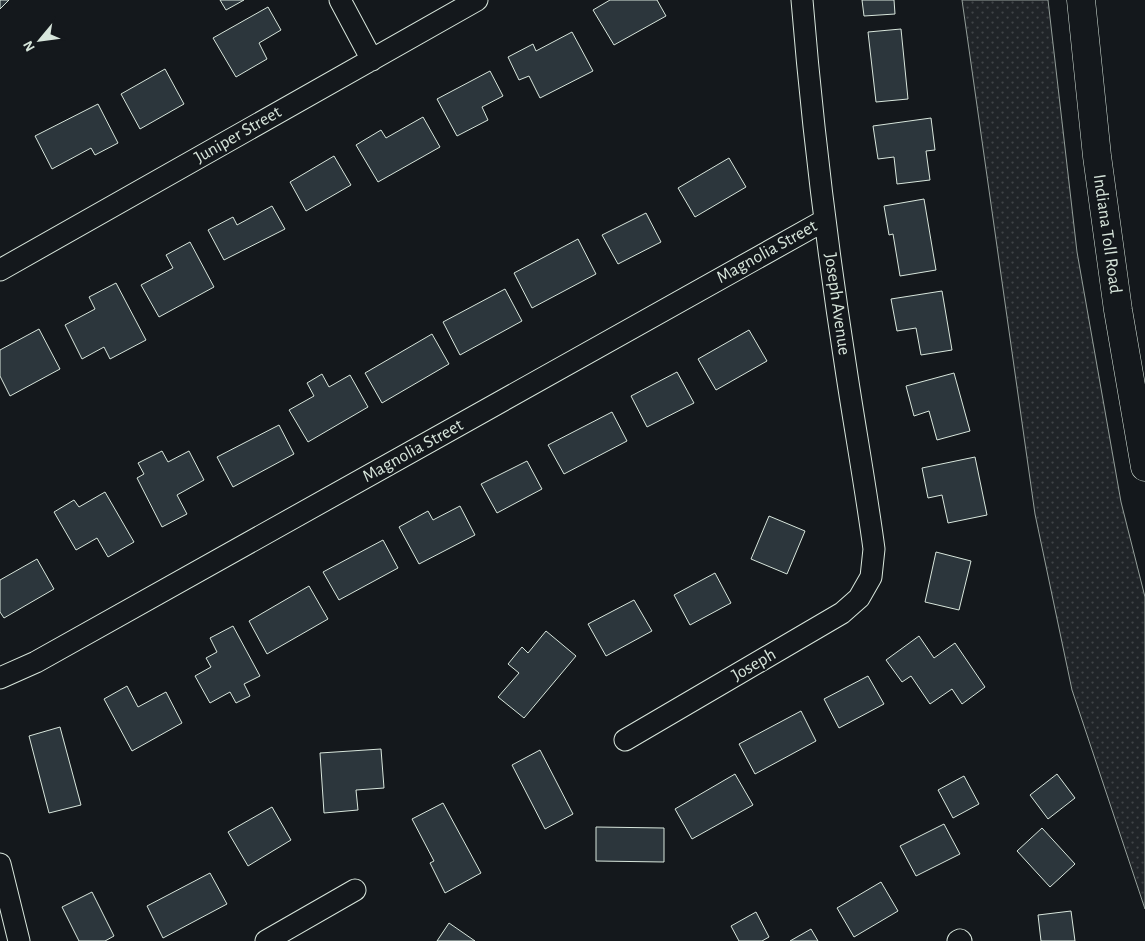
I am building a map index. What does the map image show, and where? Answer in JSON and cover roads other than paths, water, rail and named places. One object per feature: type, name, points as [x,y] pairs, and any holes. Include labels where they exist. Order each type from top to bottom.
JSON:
[{"type":"highway","name":"Indiana Toll Road","points":[[1081,0],[1097,156],[1116,301],[1145,467]]},
{"type":"street","points":[[340,0],[372,60]]},
{"type":"street","name":"Juniper Street","points":[[0,270],[477,0]]},
{"type":"street","name":"Joseph Avenue","points":[[802,0],[810,99],[825,220],[874,549],[871,577]]},
{"type":"street","name":"Magnolia Street","points":[[0,678],[36,662],[825,220]]},
{"type":"street","name":"Joseph","points":[[625,740],[842,613],[859,598],[871,577]]},
{"type":"street","points":[[0,864],[19,941]]},
{"type":"street","points":[[266,941],[354,890]]}]
